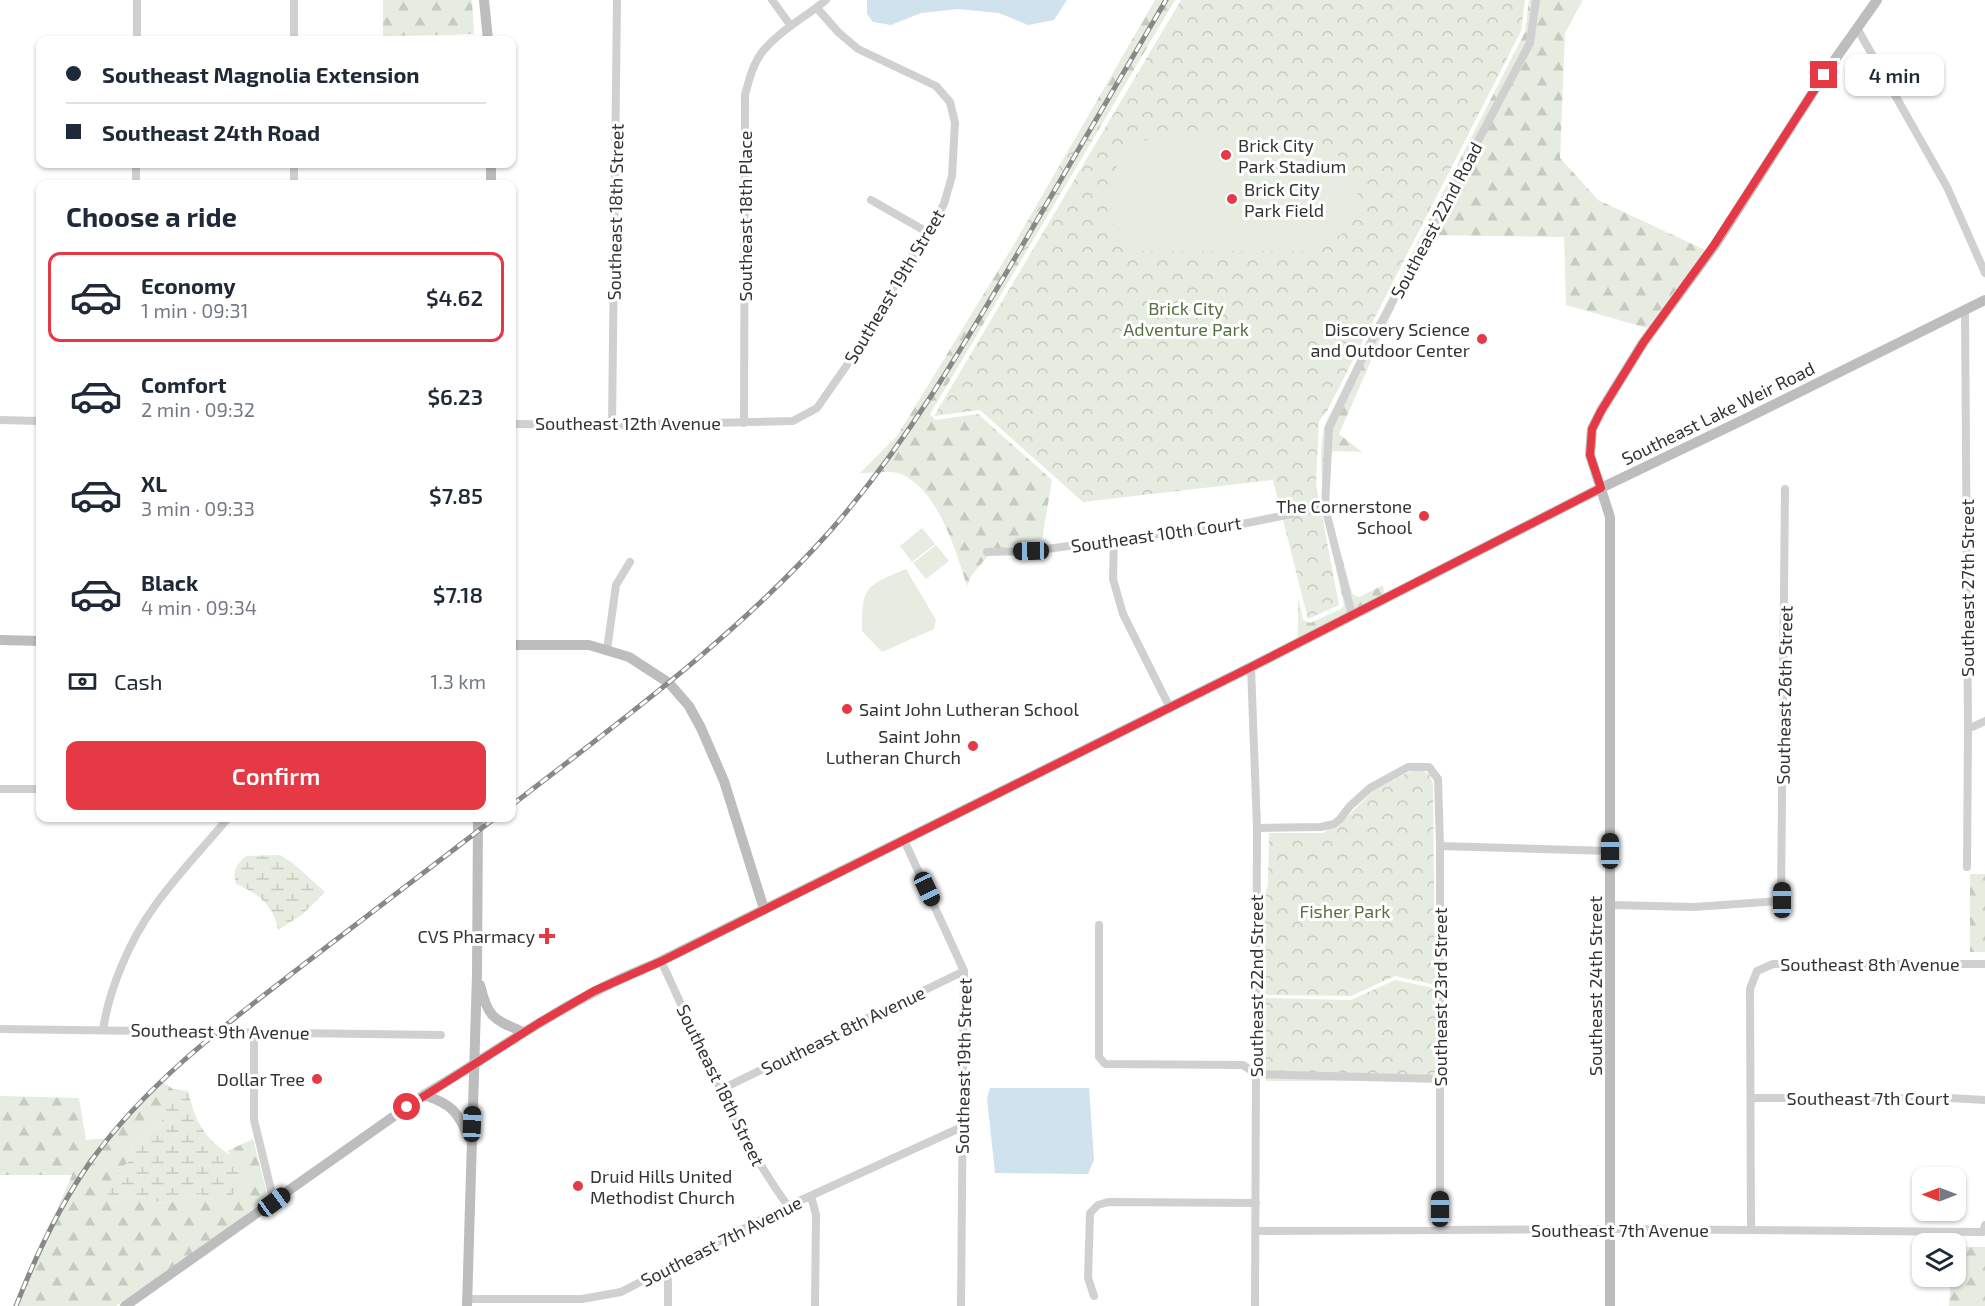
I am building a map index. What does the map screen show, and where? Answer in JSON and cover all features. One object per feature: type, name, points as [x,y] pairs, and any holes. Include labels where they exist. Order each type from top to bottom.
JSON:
[{"type":"main road","points":[[484,0],[488,36]]},
{"type":"main road","name":"Southeast 24th Street","points":[[1610,1306],[1610,517],[1590,455],[1592,429],[1643,343],[1714,245],[1877,0]]},
{"type":"main road","name":"Southeast Lake Weir Road","points":[[125,1306],[424,1095],[473,1066],[523,1032],[594,991],[662,961],[1170,708],[1601,488],[1985,300]]},
{"type":"main road","points":[[0,640],[36,641]]},
{"type":"main road","points":[[516,645],[589,645],[629,657],[669,683],[689,706],[724,782],[764,909]]},
{"type":"main road","points":[[467,1302],[477,974],[478,822]]},
{"type":"main road","points":[[477,974],[489,1012],[496,1020],[523,1032]]},
{"type":"main road","points":[[424,1095],[441,1100],[454,1109],[471,1143]]},
{"type":"street","points":[[136,36],[137,0]]},
{"type":"street","points":[[294,0],[294,36]]},
{"type":"street","name":"Southeast 18th Street","points":[[612,425],[617,0]]},
{"type":"street","points":[[772,0],[791,26]]},
{"type":"street","name":"Southeast 18th Place","points":[[744,423],[746,95],[751,74],[763,51],[791,26],[826,0]]},
{"type":"street","name":"Southeast 22nd Road","points":[[1352,615],[1325,507],[1329,428],[1361,361],[1530,43],[1536,0]]},
{"type":"street","name":"Southeast 19th Street","points":[[744,423],[793,421],[816,408],[847,365],[944,204],[952,176],[955,123],[950,102],[936,86],[858,49],[838,32],[817,8]]},
{"type":"street","points":[[1857,28],[1947,187],[1985,273]]},
{"type":"street","points":[[871,200],[927,232]]},
{"type":"street","name":"Southeast 27th Street","points":[[1965,310],[1968,729],[1966,867]]},
{"type":"street","points":[[0,420],[36,421]]},
{"type":"street","name":"Southeast 12th Avenue","points":[[516,424],[744,423]]},
{"type":"street","name":"Southeast 26th Street","points":[[1611,905],[1694,907],[1782,900],[1785,489]]},
{"type":"street","name":"Southeast 10th Court","points":[[987,552],[1031,551],[1213,530],[1325,507]]},
{"type":"street","points":[[1114,540],[1113,579],[1123,614],[1170,708]]},
{"type":"street","points":[[607,650],[616,585],[630,562]]},
{"type":"street","name":"Southeast 22nd Street","points":[[1251,667],[1257,828],[1255,1306]]},
{"type":"street","points":[[1968,729],[1985,721]]},
{"type":"street","name":"Southeast 23rd Street","points":[[1257,828],[1321,827],[1334,824],[1370,788],[1408,767],[1429,767],[1438,779],[1440,1230]]},
{"type":"street","points":[[0,789],[36,789]]},
{"type":"street","points":[[103,1030],[106,1010],[129,948],[154,907],[225,822]]},
{"type":"street","name":"Southeast 19th Street","points":[[904,840],[964,971],[960,1306]]},
{"type":"street","points":[[1440,846],[1610,851]]},
{"type":"street","points":[[1100,925],[1099,1058],[1105,1064],[1243,1065],[1256,1074],[1440,1079]]},
{"type":"street","name":"Southeast 18th Street","points":[[662,961],[764,1173],[788,1206]]},
{"type":"street","name":"Southeast 8th Avenue","points":[[1751,1098],[1750,988],[1757,971],[1773,964],[1985,964]]},
{"type":"street","name":"Southeast 8th Avenue","points":[[722,1089],[964,971]]},
{"type":"street","name":"Southeast 9th Avenue","points":[[0,1029],[441,1035]]},
{"type":"street","points":[[254,1032],[254,1120],[274,1202]]},
{"type":"street","points":[[1751,1098],[1751,1230]]},
{"type":"street","name":"Southeast 7th Court","points":[[1751,1098],[1985,1100]]},
{"type":"street","name":"Southeast 7th Avenue","points":[[467,1302],[582,1299],[621,1292],[788,1206],[962,1127]]},
{"type":"street","points":[[811,1196],[816,1215],[815,1306]]},
{"type":"street","points":[[1094,1296],[1088,1278],[1090,1213],[1098,1206],[1108,1202],[1256,1203]]},
{"type":"street","name":"Southeast 7th Avenue","points":[[1256,1231],[1984,1228]]},
{"type":"street","points":[[668,1269],[668,1306]]},
{"type":"green space","points":[[383,0],[472,0],[474,34],[383,36]]},
{"type":"green space","points":[[1155,0],[1175,0],[1102,124],[1084,123]]},
{"type":"green space","name":"Brick City Adventure Park","points":[[1181,0],[1525,0],[1521,31],[1327,411],[1319,421],[1316,484],[1339,605],[1308,619],[1273,480],[1083,502],[980,410],[934,416]]},
{"type":"green space","points":[[1529,0],[1583,0],[1565,33],[1560,158],[1598,200],[1705,250],[1647,328],[1566,305],[1564,237],[1426,235],[1339,434],[1362,452],[1334,451],[1329,455],[1327,493],[1333,527],[1353,595],[1360,597],[1383,585],[1384,594],[1298,638],[1298,598],[1303,620],[1310,623],[1341,609],[1344,605],[1325,506],[1321,452],[1324,429],[1525,32]]},
{"type":"green space","points":[[1084,123],[1102,124],[1026,252],[1013,246]]},
{"type":"green space","name":"Brick City Park Field","points":[[1308,137],[1330,147],[1352,169],[1358,192],[1353,218],[1342,234],[1313,251],[1129,251],[1112,223],[1106,206],[1108,182],[1127,148],[1151,138]]},
{"type":"green space","points":[[1013,246],[1026,252],[930,414],[935,420],[978,414],[1052,480],[1042,539],[992,551],[971,576],[967,586],[944,522],[926,493],[901,474],[860,473],[897,436]]},
{"type":"green space","points":[[922,528],[935,544],[912,562],[900,546]]},
{"type":"green space","points":[[936,545],[949,561],[926,579],[913,563]]},
{"type":"green space","points":[[906,569],[936,620],[934,629],[882,652],[862,631],[865,596],[874,584]]},
{"type":"green space","name":"Fisher Park","points":[[1413,770],[1422,770],[1430,775],[1433,784],[1435,985],[1395,976],[1351,996],[1265,995],[1264,899],[1268,884],[1269,833],[1323,833],[1346,818],[1374,790]]},
{"type":"green space","points":[[280,855],[294,864],[325,892],[303,914],[278,930],[269,907],[258,896],[236,884],[234,875],[237,865],[246,856]]},
{"type":"green space","points":[[1970,874],[1985,874],[1985,952],[1970,952]]},
{"type":"green space","points":[[1395,980],[1434,988],[1440,985],[1439,1081],[1266,1081],[1265,998],[1351,1000]]},
{"type":"green space","points":[[160,1080],[173,1089],[164,1106],[162,1121],[133,1146],[128,1162],[113,1178],[110,1203],[135,1196],[164,1203],[200,1194],[212,1199],[230,1153],[227,1151],[253,1139],[268,1198],[116,1306],[15,1306],[72,1175],[0,1175],[0,1096],[79,1098],[86,1140],[108,1138]]},
{"type":"green space","points":[[173,1089],[188,1091],[195,1114],[203,1129],[238,1163],[246,1178],[231,1197],[212,1199],[200,1194],[164,1203],[135,1196],[110,1203],[107,1198],[113,1178],[128,1162],[133,1146],[162,1121],[164,1106]]},
{"type":"green space","points":[[1966,1247],[1985,1247],[1985,1306],[1949,1306],[1950,1287],[1966,1287]]},
{"type":"water","points":[[867,0],[1067,0],[1054,20],[1028,25],[999,13],[958,9],[921,13],[891,25],[873,22],[867,14]]},
{"type":"water","points":[[990,1088],[1089,1088],[1094,1160],[1088,1174],[995,1173],[987,1098]]},
{"type":"railway","points":[[516,802],[637,708],[718,641],[795,569],[859,497],[910,428],[956,356],[1166,0]]},
{"type":"railway","points":[[16,1306],[40,1250],[69,1195],[112,1134],[158,1084],[236,1017],[490,822]]},
{"type":"place","name":"Brick City Park Stadium","points":[[1226,155]]},
{"type":"place","name":"Brick City Park Field","points":[[1232,199]]},
{"type":"place","name":"Discovery Science and Outdoor Center","points":[[1482,339]]},
{"type":"place","name":"The Cornerstone School","points":[[1424,516]]},
{"type":"place","name":"Saint John Lutheran School","points":[[847,709]]},
{"type":"place","name":"Saint John Lutheran Church","points":[[973,746]]},
{"type":"place","name":"CVS Pharmacy","points":[[547,936]]},
{"type":"place","name":"Dollar Tree","points":[[317,1079]]},
{"type":"place","name":"Druid Hills United Methodist Church","points":[[578,1186]]},
{"type":"route","points":[[407,1107],[523,1032],[594,991],[662,961],[955,815],[1601,488],[1590,455],[1592,429],[1601,411],[1643,343],[1714,245],[1824,75]]}]
